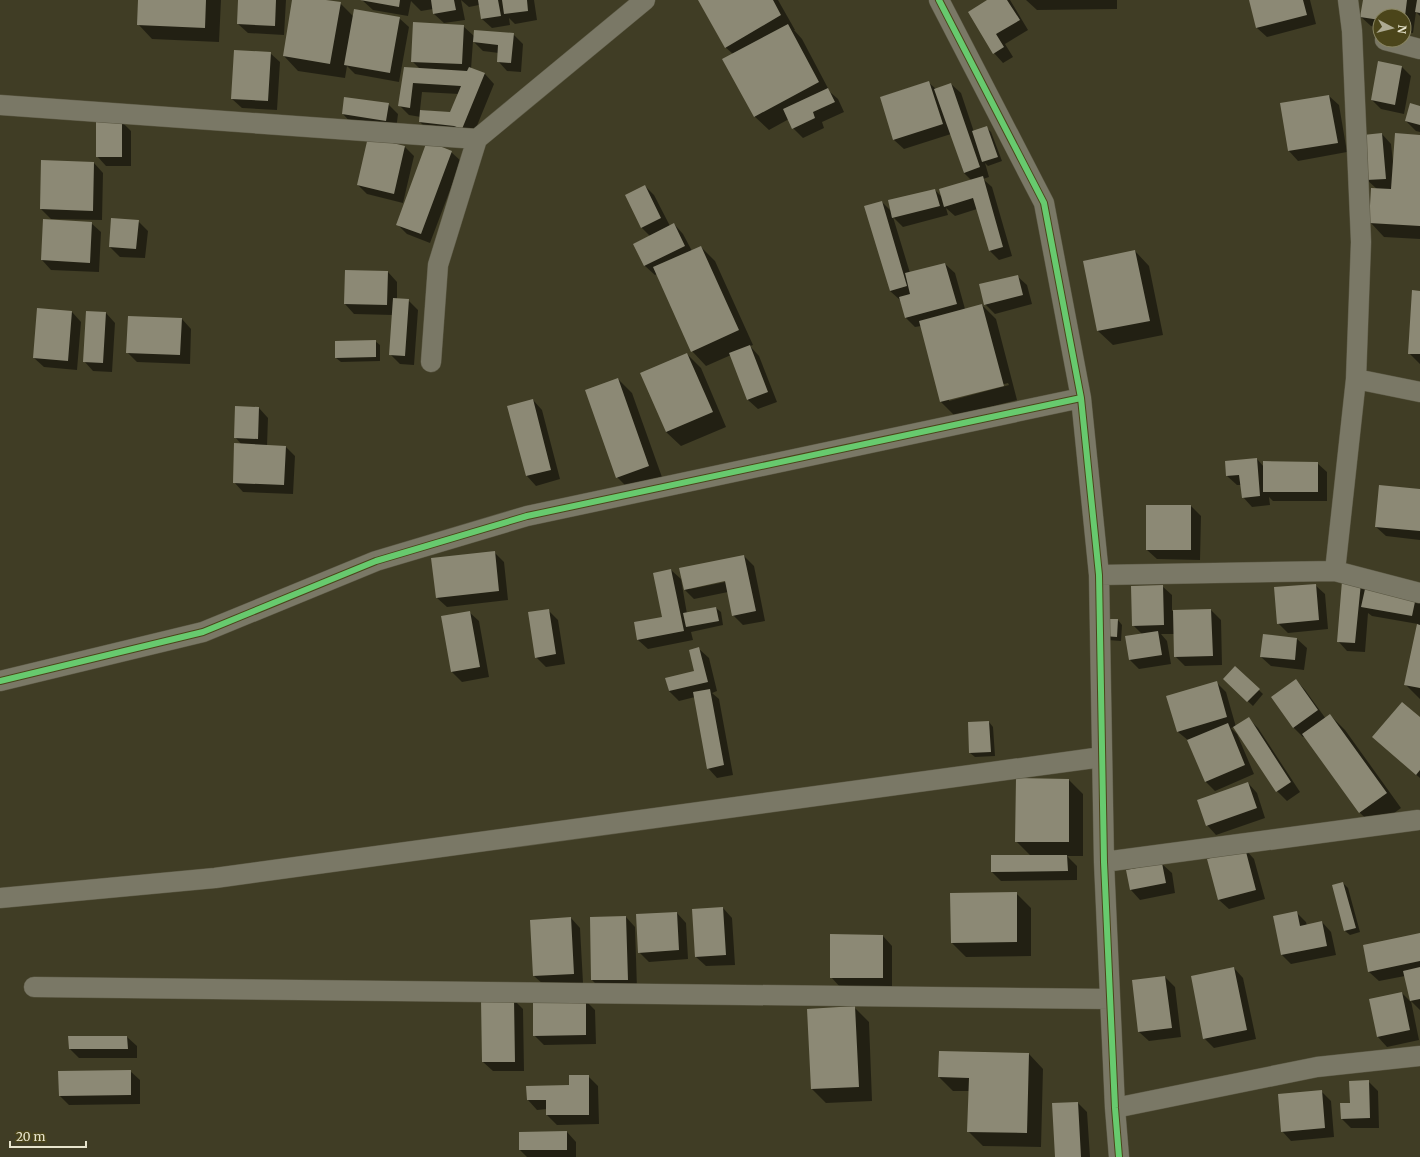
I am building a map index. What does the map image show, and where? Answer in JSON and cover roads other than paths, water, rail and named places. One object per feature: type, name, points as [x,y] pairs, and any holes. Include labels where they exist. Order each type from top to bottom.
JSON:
[{"type":"street","points":[[431,362],[438,265],[478,139],[645,0]]},
{"type":"street","points":[[939,0],[1044,203],[1082,398],[1099,575],[1104,862],[1115,1108],[1120,1157]]},
{"type":"street","points":[[1335,570],[1356,379],[1361,242],[1352,31],[1348,0]]},
{"type":"street","points":[[1352,31],[1372,37]]},
{"type":"street","points":[[0,105],[478,139]]},
{"type":"street","points":[[1356,379],[1420,392]]},
{"type":"street","points":[[0,681],[203,632],[376,561],[527,516],[1082,398]]},
{"type":"street","points":[[1099,575],[1335,570],[1420,593]]},
{"type":"street","points":[[0,898],[223,877],[1102,757]]},
{"type":"street","points":[[1104,862],[1418,820]]},
{"type":"street","points":[[34,987],[1110,999]]},
{"type":"street","points":[[1115,1108],[1317,1067],[1420,1056]]}]
